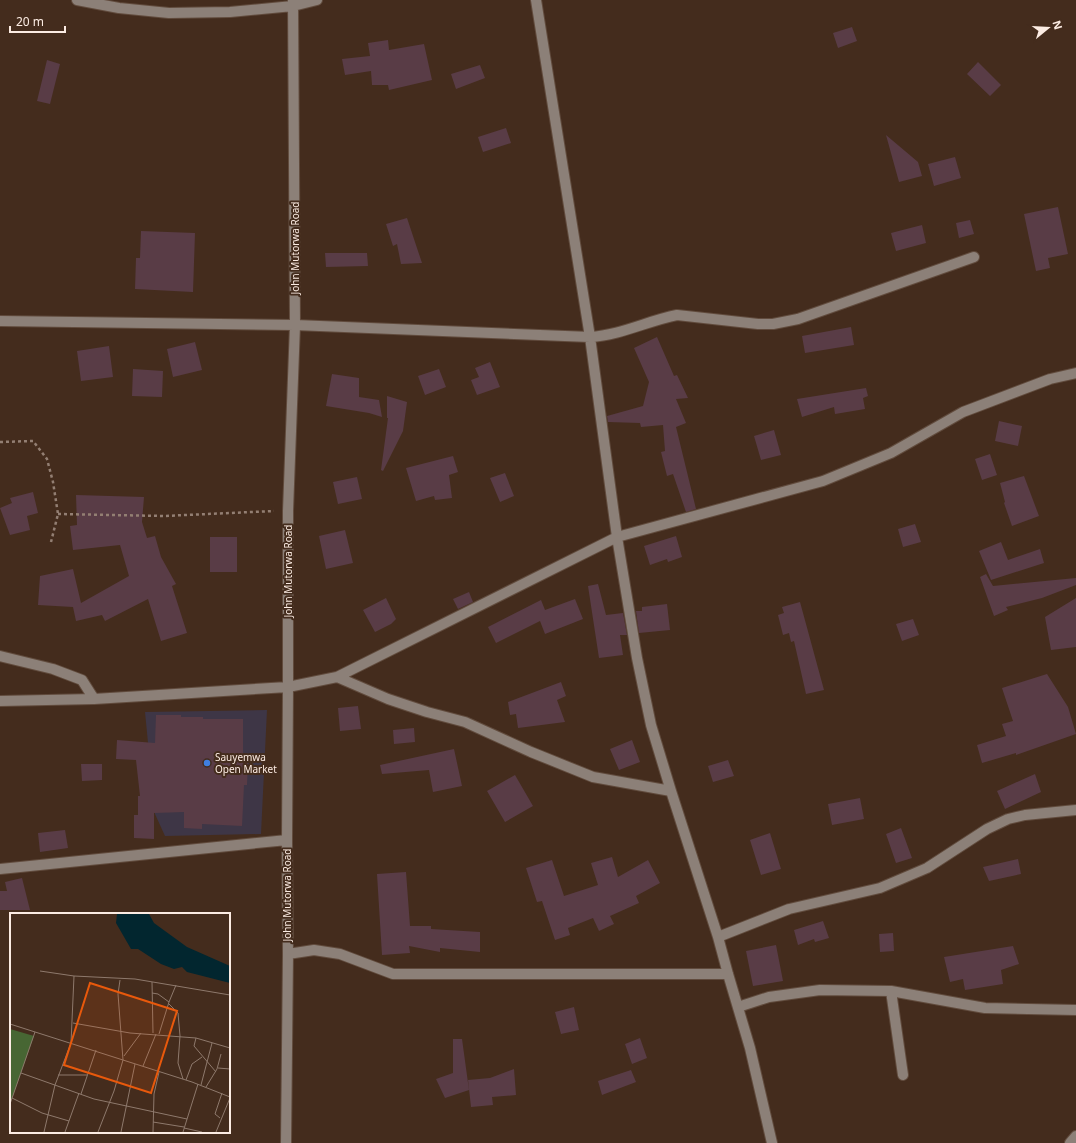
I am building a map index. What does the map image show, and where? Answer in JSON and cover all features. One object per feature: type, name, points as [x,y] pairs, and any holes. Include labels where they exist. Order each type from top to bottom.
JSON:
[{"type":"street","points":[[77,0],[119,8],[169,13],[230,12],[317,0]]},
{"type":"street","points":[[536,0],[590,337],[617,537],[637,658],[650,718],[671,791],[718,937],[750,1048],[772,1143]]},
{"type":"street","name":"John Mutorwa Road","points":[[286,1143],[288,954],[288,511],[295,325],[293,3]]},
{"type":"street","points":[[0,321],[295,325],[590,337],[604,336],[628,330],[677,315],[758,324],[773,324],[798,318],[974,257]]},
{"type":"street","points":[[0,700],[94,699],[288,687],[337,677],[617,537],[823,481],[891,453],[963,412],[1050,379],[1076,373]]},
{"type":"street","points":[[0,656],[53,669],[82,680],[94,699]]},
{"type":"street","points":[[337,677],[388,699],[427,712],[465,722],[531,752],[593,777],[671,791]]},
{"type":"street","points":[[718,937],[789,909],[880,888],[927,868],[986,829],[1008,819],[1025,814],[1076,810]]},
{"type":"street","points":[[0,869],[287,840]]},
{"type":"street","points":[[288,954],[314,950],[340,954],[393,974],[728,974]]},
{"type":"street","points":[[738,1007],[769,997],[820,990],[891,991],[985,1008],[1076,1010]]},
{"type":"street","points":[[891,991],[903,1075]]},
{"type":"street","points":[[1070,1143],[1076,1136]]},
{"type":"path","points":[[0,442],[33,441],[46,459],[53,482],[58,514],[51,542]]},
{"type":"path","points":[[58,514],[164,516],[288,511]]},
{"type":"shaded area","name":"Sauyemwa Open Market","points":[[267,710],[261,834],[165,836],[155,814],[145,712]]},
{"type":"building","points":[[852,27],[857,41],[838,48],[833,33]]},
{"type":"building","points":[[388,40],[389,50],[424,44],[432,80],[389,90],[388,85],[372,85],[371,71],[345,75],[342,59],[370,56],[368,43]]},
{"type":"building","points":[[47,60],[60,64],[50,104],[37,101]]},
{"type":"building","points":[[978,62],[1001,85],[990,96],[967,74]]},
{"type":"building","points":[[480,65],[485,78],[456,89],[451,74]]},
{"type":"building","points":[[506,128],[511,143],[483,152],[478,137]]},
{"type":"building","points":[[886,135],[918,162],[922,176],[899,182]]},
{"type":"building","points":[[955,157],[961,178],[934,186],[928,164]]},
{"type":"building","points":[[1058,207],[1068,254],[1048,258],[1050,268],[1036,271],[1024,214]]},
{"type":"building","points":[[407,218],[422,263],[401,264],[397,244],[393,246],[386,224]]},
{"type":"building","points":[[970,220],[974,234],[959,238],[956,223]]},
{"type":"building","points":[[922,225],[926,243],[896,251],[891,233]]},
{"type":"building","points":[[141,231],[195,233],[193,292],[135,289],[136,258],[140,258]]},
{"type":"building","points":[[325,253],[367,253],[368,266],[326,267]]},
{"type":"building","points":[[851,327],[854,345],[805,353],[802,336]]},
{"type":"building","points":[[657,337],[674,376],[677,375],[688,398],[676,399],[686,423],[676,427],[696,509],[686,512],[673,474],[667,476],[661,452],[665,451],[663,425],[641,427],[640,423],[608,422],[607,416],[643,406],[649,382],[634,348]]},
{"type":"building","points":[[195,342],[202,370],[173,377],[167,349]]},
{"type":"building","points":[[109,346],[113,377],[81,381],[77,351]]},
{"type":"building","points":[[490,362],[500,387],[477,395],[471,380],[479,377],[475,368]]},
{"type":"building","points":[[133,369],[163,371],[162,397],[132,396]]},
{"type":"building","points":[[439,369],[446,387],[425,395],[418,376]]},
{"type":"building","points":[[332,374],[359,378],[359,397],[379,400],[382,417],[369,413],[326,406]]},
{"type":"building","points":[[866,388],[868,396],[863,398],[865,409],[835,414],[834,407],[802,417],[797,399]]},
{"type":"building","points":[[387,396],[407,402],[403,431],[383,471],[381,470],[388,418]]},
{"type":"building","points":[[999,421],[1022,426],[1018,446],[995,441]]},
{"type":"building","points":[[774,430],[781,455],[761,460],[754,436]]},
{"type":"building","points":[[990,454],[997,475],[982,480],[975,459]]},
{"type":"building","points":[[453,456],[458,472],[449,475],[452,498],[435,500],[434,496],[416,501],[406,468]]},
{"type":"building","points":[[505,473],[514,496],[500,502],[490,478]]},
{"type":"building","points":[[1024,476],[1039,516],[1012,526],[1004,503],[1000,483]]},
{"type":"building","points":[[357,477],[362,499],[338,504],[333,482]]},
{"type":"building","points":[[33,492],[38,513],[27,516],[30,530],[10,535],[0,508],[12,503],[10,498]]},
{"type":"building","points":[[76,495],[144,497],[142,522],[147,538],[155,536],[161,557],[176,584],[172,586],[187,633],[161,641],[148,599],[105,621],[102,615],[76,621],[73,607],[38,605],[40,576],[73,569],[81,603],[129,576],[120,545],[73,550],[70,526],[77,525]]},
{"type":"building","points":[[915,524],[921,542],[903,547],[898,529]]},
{"type":"building","points":[[345,530],[353,563],[326,569],[319,536]]},
{"type":"building","points":[[676,536],[682,557],[668,562],[667,559],[650,565],[644,546]]},
{"type":"building","points":[[210,537],[237,537],[237,572],[210,572]]},
{"type":"building","points":[[1001,542],[1008,560],[1040,549],[1044,563],[991,580],[979,551]]},
{"type":"building","points":[[986,574],[993,586],[1076,578],[1076,585],[1042,598],[1006,607],[1008,610],[994,616],[980,577]]},
{"type":"building","points":[[598,584],[606,615],[623,613],[627,635],[620,635],[623,655],[599,658],[588,586]]},
{"type":"building","points":[[469,592],[473,602],[458,609],[453,599]]},
{"type":"building","points":[[386,598],[396,619],[391,624],[375,632],[363,610]]},
{"type":"building","points":[[1076,598],[1076,647],[1051,650],[1045,617]]},
{"type":"building","points":[[575,599],[583,619],[545,634],[540,621],[496,643],[488,627],[541,600],[545,610]]},
{"type":"building","points":[[800,602],[824,690],[806,694],[794,641],[791,642],[789,633],[783,635],[778,615],[784,613],[782,607]]},
{"type":"building","points":[[667,604],[670,630],[639,633],[636,611],[642,611],[642,607]]},
{"type":"building","points":[[913,619],[919,635],[902,641],[896,624]]},
{"type":"building","points":[[1047,674],[1068,707],[1076,734],[1016,755],[1016,753],[982,763],[977,745],[1006,736],[1002,724],[1013,721],[1002,688]]},
{"type":"building","points":[[561,682],[566,696],[557,700],[565,722],[518,728],[516,714],[510,715],[508,702]]},
{"type":"building","points":[[358,706],[361,729],[340,731],[338,708]]},
{"type":"building","name":"Sauyemwa Open Market","points":[[156,715],[181,715],[181,717],[203,717],[203,719],[243,719],[243,762],[248,762],[247,785],[244,785],[242,826],[202,824],[202,829],[184,828],[184,812],[154,813],[154,839],[134,838],[134,815],[138,815],[138,796],[140,796],[136,760],[116,759],[117,740],[155,743]]},
{"type":"building","points":[[414,728],[415,742],[394,744],[393,730]]},
{"type":"building","points":[[632,740],[640,762],[619,770],[610,749]]},
{"type":"building","points":[[454,749],[462,786],[433,792],[429,770],[382,774],[380,765]]},
{"type":"building","points":[[728,760],[734,776],[713,782],[708,766]]},
{"type":"building","points":[[81,764],[102,764],[102,780],[82,781]]},
{"type":"building","points":[[1035,774],[1041,792],[1005,809],[997,791]]},
{"type":"building","points":[[515,775],[533,806],[505,822],[487,791]]},
{"type":"building","points":[[860,798],[864,819],[832,825],[828,804]]},
{"type":"building","points":[[901,828],[912,858],[896,863],[886,834]]},
{"type":"building","points":[[65,830],[68,848],[40,852],[38,833]]},
{"type":"building","points":[[770,833],[781,869],[761,875],[750,840]]},
{"type":"building","points":[[612,857],[618,877],[648,860],[660,883],[636,896],[639,903],[610,916],[614,924],[599,931],[593,918],[568,928],[570,935],[555,940],[542,901],[537,902],[526,868],[552,860],[564,896],[598,885],[591,863]]},
{"type":"building","points":[[1018,859],[1021,874],[989,881],[983,867]]},
{"type":"building","points":[[406,872],[410,926],[431,926],[431,929],[480,932],[480,952],[440,948],[440,952],[409,946],[410,953],[382,955],[377,874]]},
{"type":"building","points":[[22,878],[30,910],[0,910],[0,891],[7,891],[5,882]]},
{"type":"building","points":[[823,921],[829,938],[815,942],[814,939],[798,945],[794,930]]},
{"type":"building","points":[[893,933],[894,951],[880,952],[879,934]]},
{"type":"building","points":[[776,945],[783,981],[753,986],[746,951]]},
{"type":"building","points":[[1013,946],[1019,964],[1001,970],[1003,984],[965,990],[963,979],[950,982],[944,957]]},
{"type":"building","points":[[574,1007],[579,1030],[561,1034],[555,1012]]},
{"type":"building","points":[[640,1038],[647,1058],[632,1064],[625,1044]]},
{"type":"building","points":[[453,1039],[462,1039],[469,1090],[445,1098],[436,1079],[453,1073]]},
{"type":"building","points":[[514,1069],[516,1095],[492,1097],[493,1105],[471,1107],[468,1080],[490,1078]]},
{"type":"building","points":[[631,1070],[636,1082],[602,1095],[598,1081]]},
{"type":"place","name":"Sauyemwa Open Market","points":[[207,763]]}]
